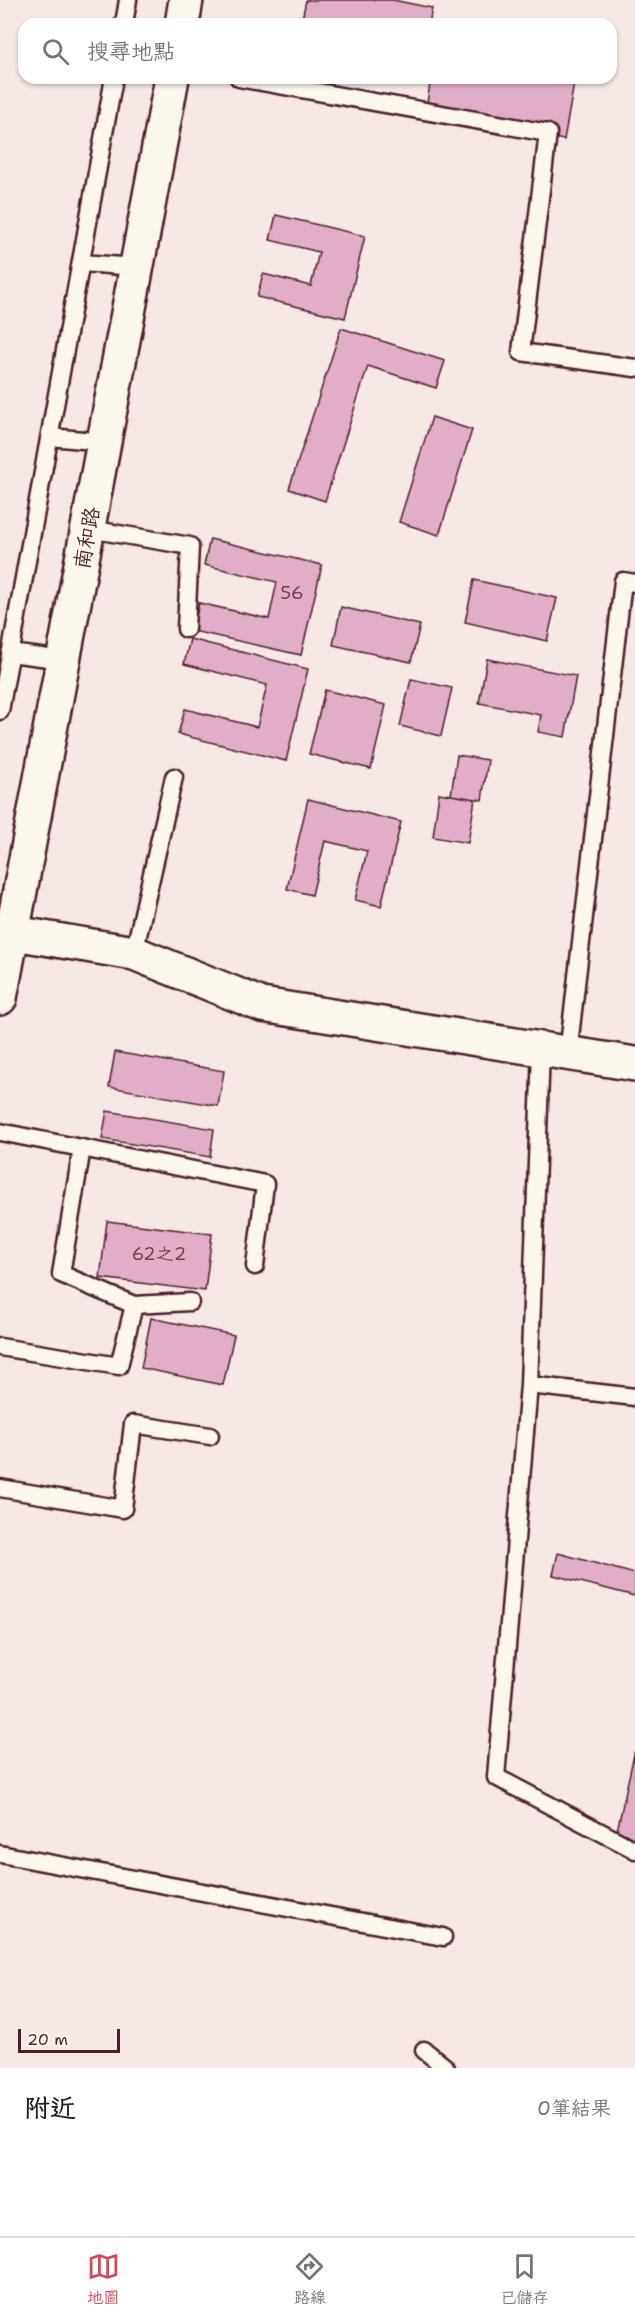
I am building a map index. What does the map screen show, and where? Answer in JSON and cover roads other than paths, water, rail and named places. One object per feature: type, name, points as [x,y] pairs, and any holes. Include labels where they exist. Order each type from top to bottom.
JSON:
[{"type":"main road","points":[[183,18],[186,0]]},
{"type":"main road","name":"南和路","points":[[0,998],[7,931],[64,660],[171,84]]},
{"type":"main road","points":[[7,931],[134,952],[262,1005],[635,1064]]},
{"type":"lane","points":[[125,18],[128,0]]},
{"type":"lane","points":[[0,711],[113,84]]},
{"type":"lane","points":[[273,84],[548,133],[521,352],[635,368]]},
{"type":"lane","points":[[81,263],[137,267]]},
{"type":"lane","points":[[50,437],[105,442]]},
{"type":"lane","points":[[89,528],[190,546],[186,629]]},
{"type":"lane","points":[[635,583],[623,581],[554,1052],[496,1777],[635,1850]]},
{"type":"lane","points":[[10,653],[64,660]]},
{"type":"lane","points":[[134,952],[174,777]]},
{"type":"lane","points":[[0,1132],[265,1184],[255,1266]]},
{"type":"lane","points":[[82,1148],[62,1274],[134,1305],[190,1302]]},
{"type":"lane","points":[[0,1347],[119,1366],[134,1305]]},
{"type":"lane","points":[[529,1385],[635,1398]]},
{"type":"lane","points":[[0,1488],[123,1509],[133,1424],[210,1436]]},
{"type":"lane","points":[[0,1854],[443,1937]]},
{"type":"lane","points":[[424,2050],[446,2068]]}]
